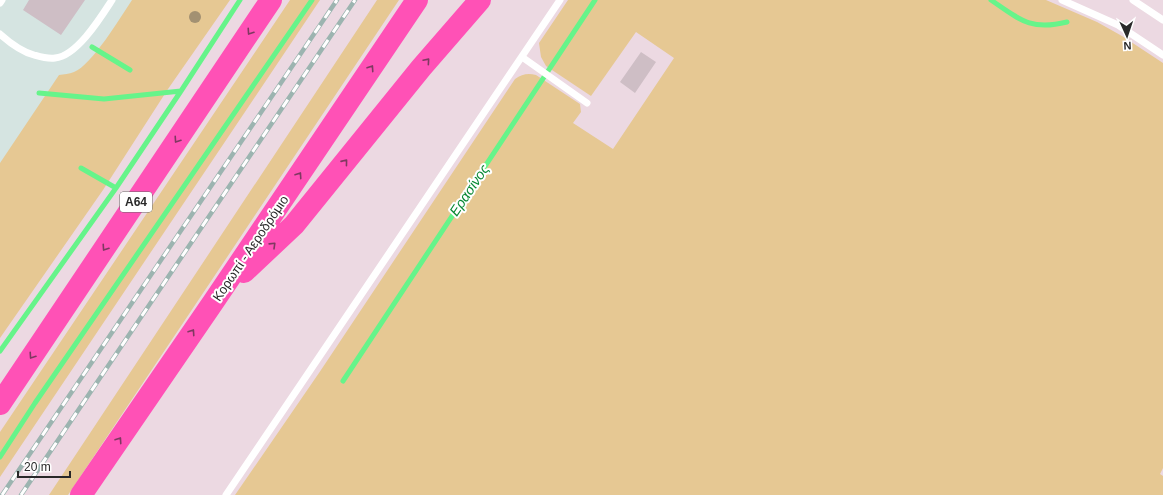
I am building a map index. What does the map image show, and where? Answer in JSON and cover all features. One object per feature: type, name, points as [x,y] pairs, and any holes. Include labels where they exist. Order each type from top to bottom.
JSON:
[{"type":"highway","name":"Α64","points":[[0,404],[271,0]]},
{"type":"highway","name":"Κορωπί - Αεροδρόμιο","points":[[81,495],[417,0]]},
{"type":"highway","points":[[214,301],[294,225],[421,68],[480,0]]},
{"type":"lane","points":[[0,34],[24,52],[43,58],[56,58],[73,50],[94,27],[112,0]]},
{"type":"lane","points":[[226,495],[560,0]]},
{"type":"lane","points":[[1062,0],[1118,24],[1163,55]]},
{"type":"lane","points":[[1132,0],[1163,20]]},
{"type":"lane","points":[[522,57],[587,102]]},
{"type":"shaded area","points":[[0,0],[189,0],[0,276]]},
{"type":"shaded area","points":[[132,0],[230,0],[168,89],[103,190],[0,338],[0,163],[59,75],[74,72],[81,68],[89,60],[105,40]]},
{"type":"shaded area","points":[[290,0],[320,0],[0,477],[0,432]]},
{"type":"shaded area","points":[[377,0],[399,0],[68,495],[49,495]]},
{"type":"shaded area","points":[[568,0],[1046,0],[1097,22],[1122,36],[1163,63],[1163,468],[1160,474],[1163,476],[1163,495],[235,495],[321,370],[515,79],[525,74],[536,75],[580,104],[581,112],[573,123],[613,149],[674,58],[636,32],[591,96],[546,66],[541,57],[539,43]]},
{"type":"building","points":[[29,0],[85,0],[61,35],[23,10]]},
{"type":"building","points":[[641,52],[656,62],[635,93],[620,82]]},
{"type":"waterway","points":[[0,351],[116,188],[240,0]]},
{"type":"waterway","points":[[0,457],[35,403],[312,0]]},
{"type":"waterway","name":"Ερασίνος","points":[[343,381],[595,0]]},
{"type":"waterway","name":"Ερασίνος","points":[[991,0],[1026,22],[1044,25],[1067,22]]},
{"type":"waterway","points":[[92,47],[130,70]]},
{"type":"waterway","points":[[39,93],[104,99],[181,91]]},
{"type":"waterway","points":[[81,168],[116,188]]},
{"type":"railway","points":[[2,495],[337,0]]},
{"type":"railway","points":[[21,495],[355,0]]}]
